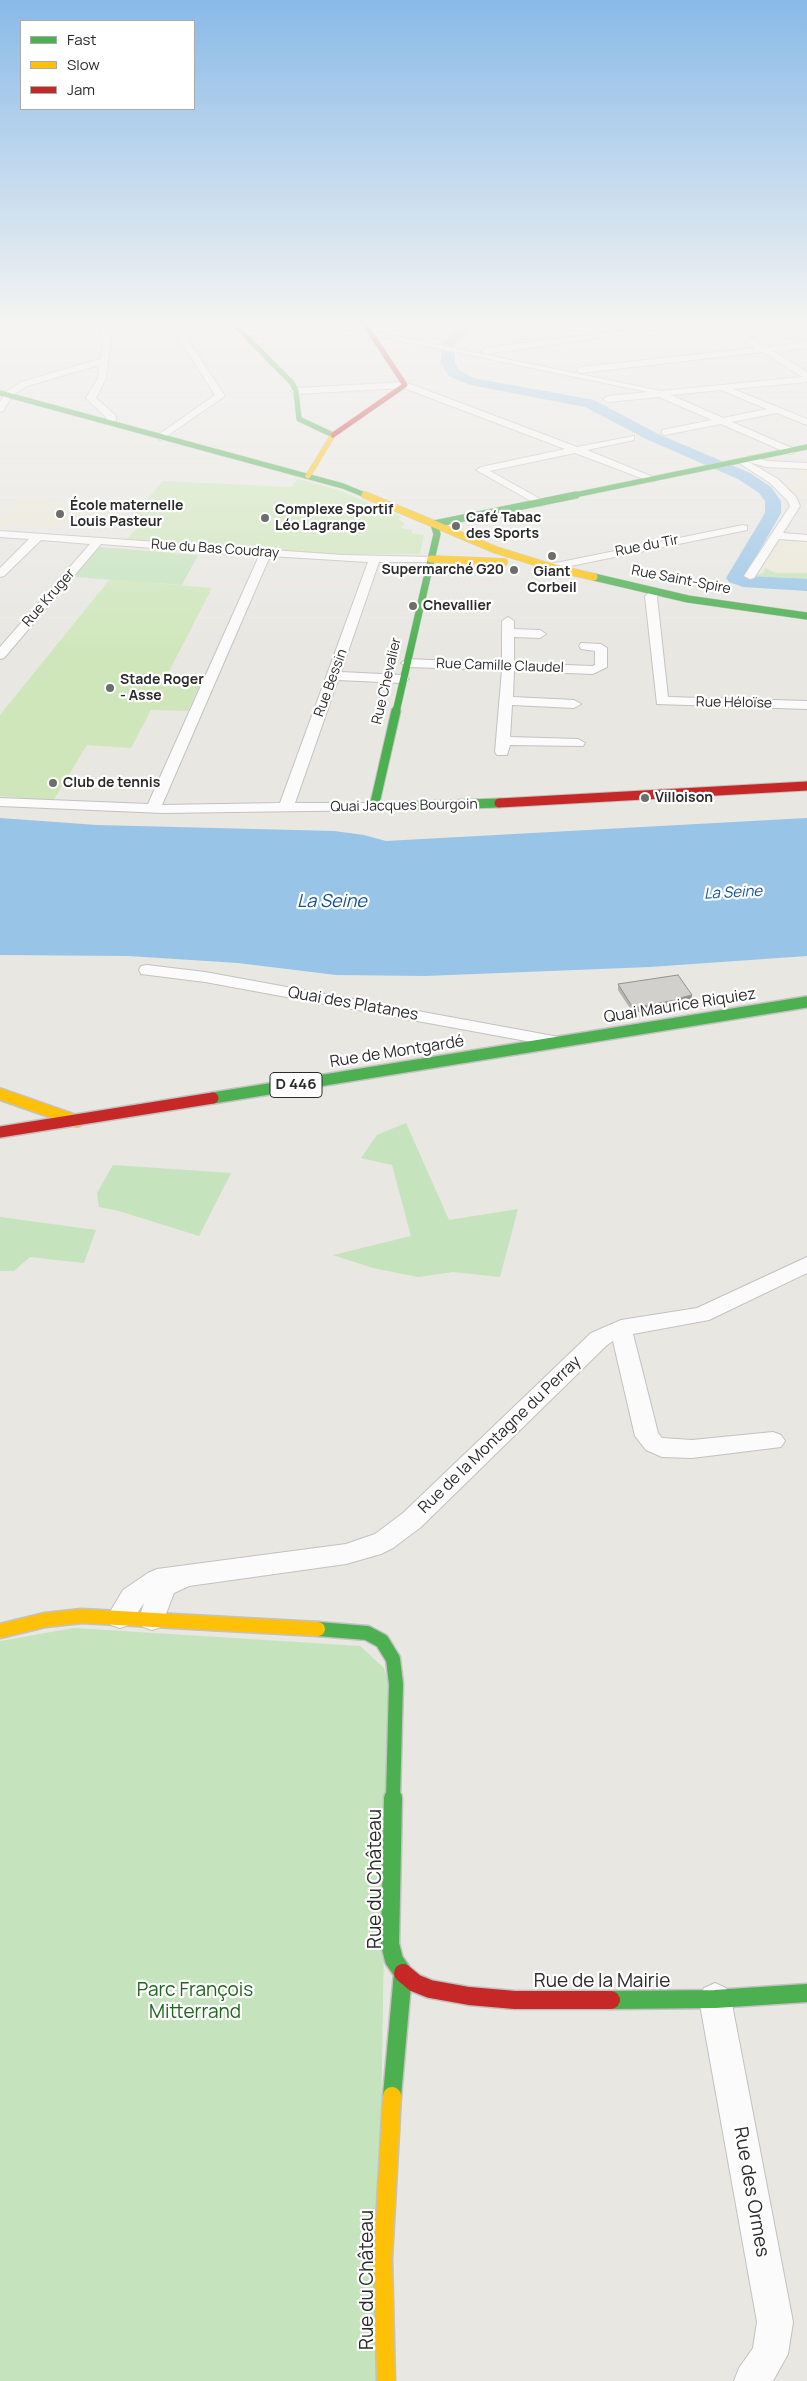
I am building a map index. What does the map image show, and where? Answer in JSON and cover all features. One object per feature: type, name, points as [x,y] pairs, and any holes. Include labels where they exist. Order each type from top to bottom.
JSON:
[{"type":"street","name":"Rue Saint-Spire","points":[[161,437],[356,490],[436,528],[453,533],[499,554],[655,592],[807,616]]},
{"type":"street","points":[[308,476],[332,437]]},
{"type":"street","points":[[543,437],[653,479]]},
{"type":"street","points":[[758,437],[790,451]]},
{"type":"street","points":[[540,503],[481,470],[631,438]]},
{"type":"street","points":[[436,528],[540,503],[743,462],[807,447]]},
{"type":"street","points":[[743,462],[807,466]]},
{"type":"street","points":[[743,462],[783,489],[794,504],[794,509],[750,576]]},
{"type":"street","points":[[794,504],[807,504]]},
{"type":"street","name":"Rue Chevalier","points":[[374,807],[436,528]]},
{"type":"street","name":"Rue du Tir","points":[[551,567],[743,528]]},
{"type":"street","name":"Rue du Bas Coudray","points":[[0,534],[266,553],[430,560]]},
{"type":"street","points":[[777,536],[807,538]]},
{"type":"street","points":[[0,574],[38,537]]},
{"type":"street","name":"Rue Kruger","points":[[0,655],[98,541]]},
{"type":"street","points":[[155,808],[155,802],[266,553]]},
{"type":"street","points":[[481,560],[503,560],[499,554]]},
{"type":"street","name":"Rue Bessin","points":[[286,808],[375,558]]},
{"type":"street","name":"Rue Saint-Spire","points":[[430,560],[481,560],[551,567]]},
{"type":"street","name":"Rue Héloïse","points":[[655,592],[651,596],[662,701],[807,705]]},
{"type":"street","points":[[540,634],[508,627],[509,667],[502,746],[578,743]]},
{"type":"street","name":"Rue Camille Claudel","points":[[407,663],[593,670],[601,667],[601,648],[585,646]]},
{"type":"street","points":[[334,676],[402,679]]},
{"type":"street","points":[[506,702],[574,704]]},
{"type":"street","name":"Quai Jacques Bourgoin","points":[[0,802],[155,808],[374,807],[458,805],[807,786]]},
{"type":"street","name":"Quai des Platanes","points":[[147,970],[205,977],[559,1042]]},
{"type":"street","name":"Quai Maurice Riquiez","points":[[559,1042],[807,1002]]},
{"type":"street","name":"Rue de Montgardé","points":[[0,1132],[559,1042]]},
{"type":"street","points":[[0,1094],[77,1121]]},
{"type":"street","name":"Rue de la Montagne du Perray","points":[[120,1617],[132,1598],[157,1580],[346,1554],[372,1547],[384,1541],[412,1520],[598,1338],[621,1328],[701,1315],[807,1264]]},
{"type":"street","points":[[621,1328],[647,1436],[654,1444],[662,1448],[692,1449],[773,1442]]},
{"type":"street","name":"Rue de la Montagne du Perray","points":[[152,1619],[155,1604],[165,1586],[184,1577]]},
{"type":"street","points":[[0,1631],[45,1620],[82,1616],[120,1617]]},
{"type":"street","name":"Rue du Château","points":[[120,1617],[348,1630],[367,1633],[382,1640],[394,1659],[396,1684],[390,1944],[394,1960],[403,1973],[390,2121],[383,2259],[386,2381]]},
{"type":"street","name":"Rue de la Mairie","points":[[403,1973],[415,1983],[430,1989],[469,1996],[515,2000],[715,1999],[807,1994]]},
{"type":"street","name":"Rue des Ormes","points":[[715,1999],[775,2322],[770,2354],[752,2381]]},
{"type":"shaded area","points":[[799,468],[807,469],[807,495],[792,494],[782,485],[792,485],[792,482],[800,482]]},
{"type":"shaded area","name":"École maternelle Louis Pasteur","points":[[21,500],[119,508],[105,527],[59,524],[56,528],[0,525],[0,519]]},
{"type":"shaded area","points":[[782,539],[807,540],[807,579],[751,577],[763,573]]},
{"type":"green space","name":"Complexe Sportif Léo Lagrange","points":[[298,479],[338,490],[402,517],[398,519],[405,524],[401,526],[402,528],[412,530],[412,533],[424,535],[420,554],[334,554],[126,540],[138,527],[136,521],[128,521],[163,481],[291,487]]},
{"type":"green space","points":[[99,547],[198,555],[182,585],[74,577]]},
{"type":"green space","points":[[765,568],[776,573],[807,573],[807,579],[751,577],[763,573]]},
{"type":"green space","name":"Stade Roger - Asse","points":[[110,579],[212,588],[163,683],[200,685],[188,711],[151,710],[131,748],[87,745],[53,801],[0,796],[0,715]]},
{"type":"green space","points":[[406,1123],[449,1220],[518,1209],[500,1277],[453,1272],[418,1277],[373,1268],[333,1255],[411,1236],[392,1165],[361,1158],[377,1135]]},
{"type":"green space","points":[[113,1165],[231,1173],[199,1236],[119,1211],[99,1207],[97,1193]]},
{"type":"green space","points":[[0,1217],[96,1230],[84,1263],[30,1257],[14,1271],[0,1271]]},
{"type":"green space","name":"Parc François Mitterrand","points":[[74,1628],[360,1646],[384,1668],[388,1683],[377,2381],[0,2381],[0,1641]]},
{"type":"water","points":[[751,577],[807,579],[807,590],[731,583]]},
{"type":"water","name":"La Seine","points":[[0,818],[97,825],[334,831],[364,835],[386,841],[807,818],[807,956],[650,967],[425,976],[336,975],[238,963],[128,956],[0,955]]},
{"type":"building","points":[[678,975],[692,995],[681,999],[633,1008],[618,984]]},
{"type":"waterway","points":[[653,437],[744,476],[765,490],[773,501],[773,513],[735,578],[743,582],[807,585]]},
{"type":"traffic: fast","points":[[163,437],[343,486],[365,495]]},
{"type":"traffic: fast","points":[[434,524],[807,447]]},
{"type":"traffic: fast","points":[[434,524],[437,534],[374,807],[499,803]]},
{"type":"traffic: fast","points":[[594,577],[688,599],[807,616]]},
{"type":"traffic: fast","points":[[213,1098],[807,1002]]},
{"type":"traffic: fast","points":[[318,1629],[367,1633],[382,1641],[393,1659],[396,1684],[390,1944],[394,1960],[403,1973],[392,2096]]},
{"type":"traffic: fast","points":[[611,2000],[715,1999],[807,1993]]},
{"type":"traffic: slow","points":[[308,476],[332,437]]},
{"type":"traffic: slow","points":[[365,495],[496,550],[551,567],[594,577]]},
{"type":"traffic: slow","points":[[431,559],[504,562]]},
{"type":"traffic: slow","points":[[0,1094],[77,1121]]},
{"type":"traffic: slow","points":[[0,1631],[45,1620],[82,1616],[318,1629]]},
{"type":"traffic: slow","points":[[386,2381],[383,2259],[392,2096]]},
{"type":"traffic: jam","points":[[499,803],[807,786]]},
{"type":"traffic: jam","points":[[0,1132],[213,1098]]},
{"type":"traffic: jam","points":[[403,1973],[415,1983],[430,1989],[469,1996],[515,2000],[611,2000]]},
{"type":"place","name":"École maternelle Louis Pasteur","points":[[60,514]]},
{"type":"place","name":"Complexe Sportif Léo Lagrange","points":[[265,518]]},
{"type":"place","name":"Café Tabac des Sports","points":[[456,526]]},
{"type":"place","name":"Giant Corbeil","points":[[552,556]]},
{"type":"place","name":"Supermarché G20","points":[[514,570]]},
{"type":"place","name":"Chevallier","points":[[413,606]]},
{"type":"place","name":"Stade Roger - Asse","points":[[110,688]]},
{"type":"place","name":"Club de tennis","points":[[53,783]]},
{"type":"place","name":"Villoison","points":[[645,798]]}]
